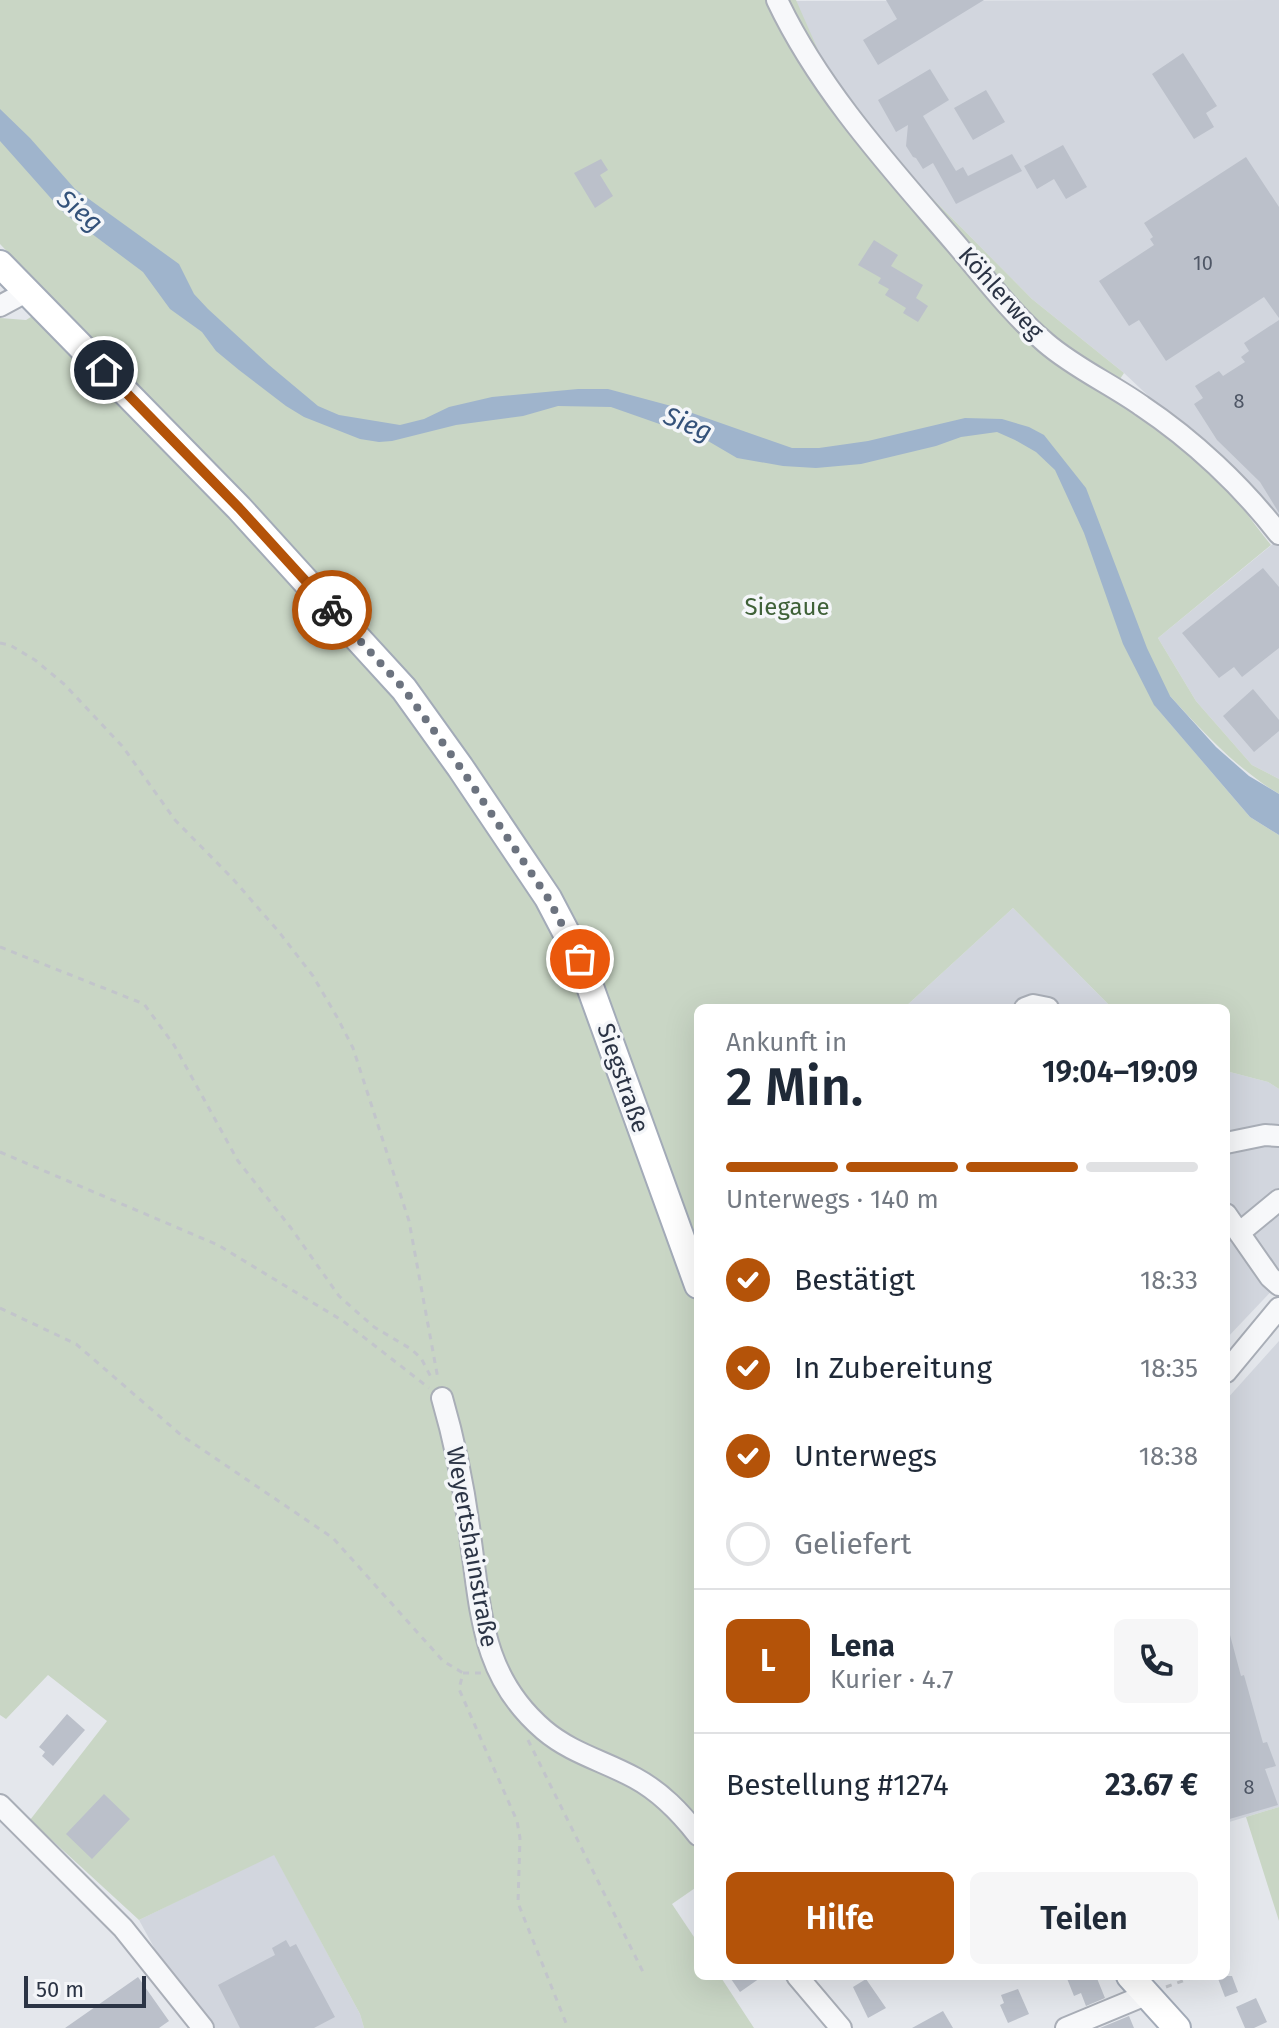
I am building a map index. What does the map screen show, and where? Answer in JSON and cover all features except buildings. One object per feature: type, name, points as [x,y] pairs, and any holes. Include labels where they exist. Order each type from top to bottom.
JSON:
[{"type":"main road","name":"Siegstraße","points":[[0,264],[239,508],[404,689],[460,767],[548,898],[580,959],[694,1274]]},
{"type":"main road","points":[[1139,1985],[1177,2028]]},
{"type":"street","name":"Köhlerweg","points":[[777,0],[789,26],[845,110],[1008,306],[1048,345],[1178,432],[1237,487],[1279,534]]},
{"type":"street","points":[[0,306],[26,292]]},
{"type":"street","points":[[1230,1142],[1265,1135],[1279,1136]]},
{"type":"street","points":[[1239,1233],[1279,1200]]},
{"type":"street","points":[[1230,1220],[1279,1285]]},
{"type":"street","points":[[1230,1367],[1279,1308]]},
{"type":"street","name":"Weyertshainstraße","points":[[442,1398],[464,1492],[479,1609],[496,1667],[519,1705],[544,1730],[574,1751],[652,1788],[675,1807],[694,1830]]},
{"type":"street","points":[[0,1805],[123,1928],[203,2028]]},
{"type":"street","points":[[800,1980],[841,2028]]},
{"type":"street","points":[[1070,2027],[1139,1985]]},
{"type":"path","points":[[0,643],[10,645],[35,660],[64,684],[123,747],[175,820],[233,879],[313,976],[353,1048],[409,1221],[442,1398]]},
{"type":"path","points":[[0,947],[144,1004],[174,1045],[238,1161],[301,1241],[339,1296],[374,1327],[421,1358],[442,1398]]},
{"type":"path","points":[[0,1152],[218,1245],[343,1321],[442,1398]]},
{"type":"path","points":[[0,1308],[76,1344],[181,1435],[333,1538],[443,1661],[463,1673],[478,1675],[496,1667]]},
{"type":"path","points":[[463,1673],[458,1684],[462,1699],[517,1821],[520,1838],[518,1903],[568,2028]]},
{"type":"path","points":[[519,1705],[528,1743],[645,1976]]},
{"type":"path","points":[[1139,1985],[1171,1980]]},
{"type":"shaded area","points":[[1279,0],[1279,523],[1261,502],[1124,373],[1032,299],[844,109],[795,1]]},
{"type":"shaded area","points":[[1279,539],[1279,779],[1252,765],[1196,701],[1158,638]]},
{"type":"shaded area","points":[[1013,908],[1108,1004],[908,1004]]},
{"type":"shaded area","points":[[1230,1072],[1268,1082],[1279,1089],[1279,1283],[1230,1335]]},
{"type":"shaded area","points":[[1279,1341],[1279,1807],[1230,1822],[1230,1396]]},
{"type":"shaded area","points":[[274,1854],[360,2014],[364,2028],[198,2028],[139,1920]]},
{"type":"green space","name":"Siegaue","points":[[0,0],[796,0],[844,109],[1032,299],[1124,373],[1108,397],[1202,465],[1229,492],[1271,545],[1158,638],[1196,701],[1252,765],[1279,779],[1279,794],[1235,761],[1170,696],[1155,706],[1250,817],[1279,835],[1279,1089],[1268,1082],[1230,1072],[1230,1004],[1108,1004],[1013,908],[908,1004],[694,1004],[694,1889],[672,1904],[694,1937],[694,1980],[723,1980],[754,2028],[364,2028],[360,2014],[274,1855],[139,1920],[30,1820],[107,1721],[48,1675],[6,1719],[0,1715],[0,318],[26,320],[55,302],[0,244]]},
{"type":"green space","points":[[1279,1807],[1279,1921],[1246,1817]]},
{"type":"water","name":"Sieg","points":[[0,109],[75,189],[179,264],[194,294],[269,365],[318,406],[339,415],[400,425],[424,419],[449,407],[492,397],[608,389],[675,407],[792,448],[819,448],[868,441],[965,418],[1002,419],[1044,435],[1086,488],[1147,648],[1170,696],[1216,747],[1249,776],[1279,794],[1279,835],[1250,817],[1154,705],[1123,644],[1084,533],[1055,470],[1036,452],[1015,440],[997,432],[961,437],[861,464],[816,468],[783,466],[737,458],[708,441],[611,407],[558,406],[523,416],[456,425],[392,441],[360,439],[304,417],[286,406],[216,351],[202,332],[170,309],[143,272],[64,213],[0,141]]},
{"type":"way so far","points":[[332,610],[404,689],[460,767],[548,898],[580,959]]},
{"type":"route","points":[[104,370],[239,508],[332,610]]}]
